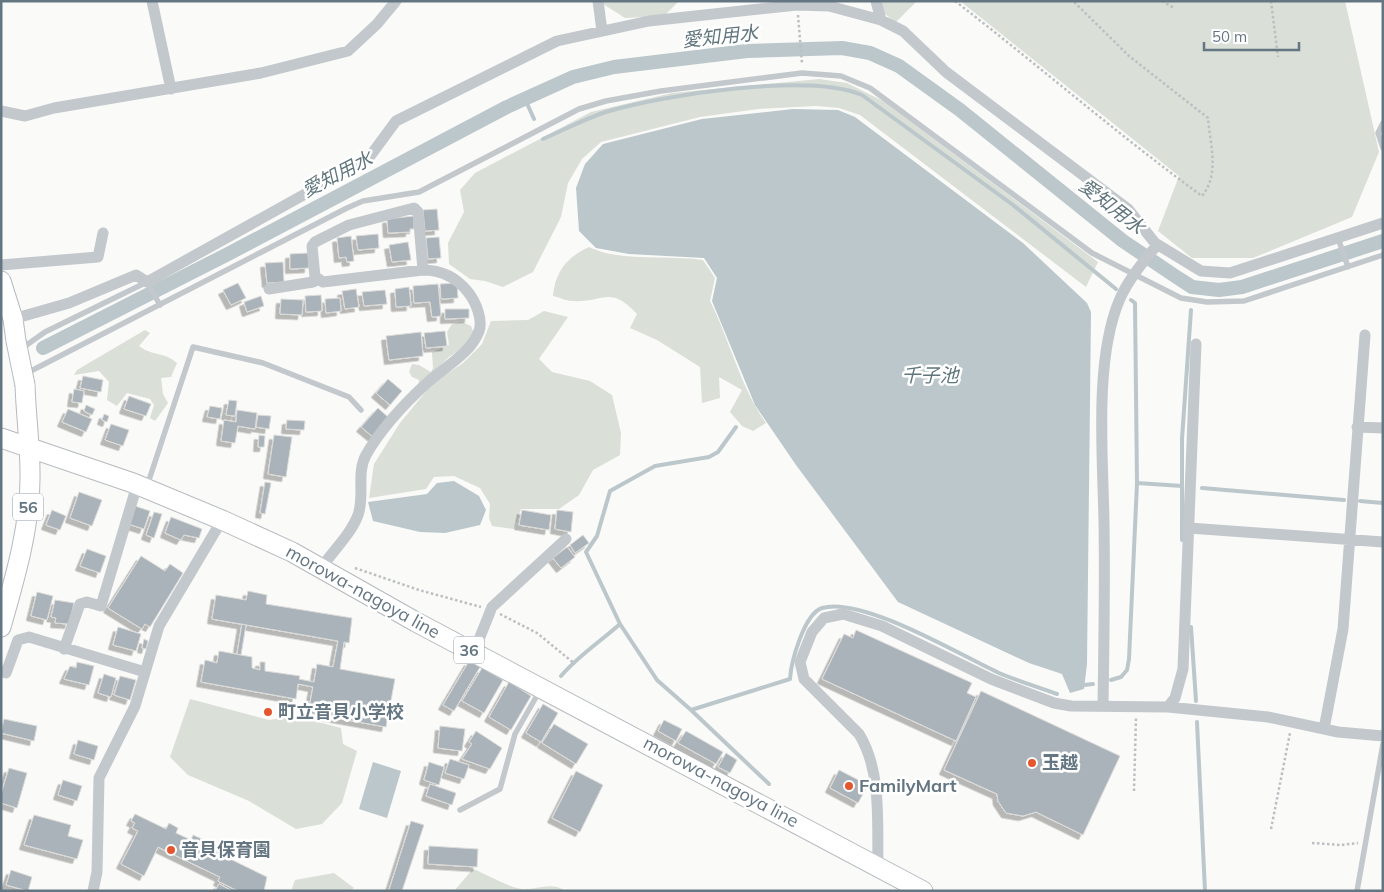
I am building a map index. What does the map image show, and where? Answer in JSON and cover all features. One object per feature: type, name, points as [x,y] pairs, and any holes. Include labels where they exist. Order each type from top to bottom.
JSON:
[{"type":"main road","name":"56","points":[[1,281],[13,319],[25,386],[30,474],[27,514],[11,594],[1,627]]},
{"type":"main road","name":"morowa-nagoya line","points":[[1,438],[142,486],[325,563],[474,652],[924,891]]},
{"type":"street","points":[[152,1],[171,89]]},
{"type":"street","points":[[1,111],[25,116],[54,108],[261,73],[348,50],[377,24],[396,1]]},
{"type":"street","points":[[598,1],[602,31]]},
{"type":"street","points":[[876,1],[881,20]]},
{"type":"street","points":[[13,319],[68,303],[136,275],[147,282],[368,159],[396,121],[556,41],[649,22],[798,5],[829,6],[881,20],[903,31],[946,72],[1128,209],[1154,248],[1201,271],[1230,273],[1383,223]]},
{"type":"street","points":[[325,563],[358,514],[361,470],[365,456],[392,420],[428,382],[470,346],[480,329],[479,314],[470,294],[456,279],[434,270],[423,270],[323,282],[315,277],[312,246],[315,242],[349,226],[414,208],[418,212],[423,270]]},
{"type":"street","points":[[1,264],[98,257],[103,233]]},
{"type":"street","points":[[1103,705],[1105,581],[1103,375],[1119,300],[1154,248]]},
{"type":"street","points":[[269,289],[313,282],[319,279]]},
{"type":"street","points":[[1324,729],[1343,629],[1365,335]]},
{"type":"street","points":[[1168,707],[1175,698],[1183,669],[1196,344]]},
{"type":"street","points":[[1357,427],[1383,428]]},
{"type":"street","points":[[64,649],[80,604],[87,602],[101,606],[142,486]]},
{"type":"street","points":[[93,891],[97,872],[99,778],[135,706],[159,626],[222,520]]},
{"type":"street","points":[[1189,528],[1383,542]]},
{"type":"street","points":[[474,652],[492,610],[566,539]]},
{"type":"street","points":[[878,866],[877,815],[872,765],[865,744],[859,734],[804,679],[801,671],[800,662],[808,639],[824,618],[843,614],[882,626],[991,679],[1054,703],[1071,706],[1168,707],[1268,718],[1324,729],[1383,736]]},
{"type":"street","points":[[1,671],[6,673],[18,640],[29,637],[145,672]]},
{"type":"lane","points":[[160,305],[147,282],[45,332],[16,353],[14,369],[26,374],[160,305],[347,208],[363,201],[419,192],[579,109],[606,101],[661,91],[802,73],[841,76],[870,88],[1092,253],[1139,269],[1181,298],[1230,303],[1244,301],[1383,255]]},
{"type":"lane","points":[[1383,123],[1378,133],[1383,148]]},
{"type":"lane","points":[[1338,238],[1348,267]]},
{"type":"lane","points":[[142,486],[193,347],[263,363],[349,397],[362,410]]},
{"type":"lane","points":[[460,810],[500,789],[515,734],[542,688]]},
{"type":"lane","points":[[1357,891],[1383,744]]},
{"type":"path","points":[[955,1],[1081,104],[1202,196],[1208,188],[1213,174],[1208,118],[1129,56],[1073,1]]},
{"type":"path","points":[[1162,1],[1174,8]]},
{"type":"path","points":[[1271,1],[1278,57]]},
{"type":"path","points":[[798,5],[802,73]]},
{"type":"path","points":[[325,563],[492,610],[531,629],[575,664]]},
{"type":"path","points":[[1134,791],[1137,707]]},
{"type":"path","points":[[1271,829],[1292,723]]},
{"type":"path","points":[[1312,843],[1341,845],[1365,842]]},
{"type":"shaded area","points":[[603,1],[679,1],[664,16],[625,18],[603,4]]},
{"type":"shaded area","points":[[880,1],[917,1],[896,22],[885,14]]},
{"type":"shaded area","points":[[960,1],[1345,1],[1379,152],[1352,217],[1253,258],[1192,258],[1158,231],[1179,176]]},
{"type":"shaded area","points":[[819,79],[847,83],[883,101],[1098,262],[1086,287],[860,115],[839,108],[816,106],[758,109],[700,117],[601,142],[582,159],[568,183],[561,217],[533,272],[503,287],[485,281],[470,279],[449,264],[448,243],[464,212],[460,190],[475,173],[591,112],[672,93]]},
{"type":"shaded area","points":[[589,247],[615,255],[703,260],[715,278],[710,301],[742,379],[766,423],[753,431],[742,426],[730,412],[742,390],[719,377],[720,398],[702,403],[700,367],[657,340],[630,328],[637,314],[620,300],[606,297],[572,301],[553,296],[556,280],[564,266],[574,255]]},
{"type":"shaded area","points":[[544,311],[568,317],[539,359],[552,372],[590,381],[612,395],[621,433],[620,455],[593,470],[579,495],[559,509],[521,509],[514,529],[492,526],[489,518],[490,504],[480,488],[454,476],[434,477],[426,489],[369,498],[374,464],[400,423],[432,384],[463,363],[482,344],[491,321],[528,320]]},
{"type":"shaded area","points":[[462,322],[471,326],[474,333],[467,345],[449,357],[418,387],[419,380],[412,377],[409,372],[412,364],[419,365],[431,372],[433,368],[432,352],[449,345],[447,332],[452,324]]},
{"type":"shaded area","points":[[145,330],[150,333],[139,346],[149,352],[172,359],[177,363],[171,377],[161,378],[163,394],[168,403],[155,421],[150,418],[154,405],[150,399],[127,393],[117,406],[107,400],[109,382],[99,371],[74,375],[77,370]]},
{"type":"shaded area","points":[[190,699],[269,720],[295,716],[341,728],[343,744],[357,751],[342,803],[322,824],[296,829],[249,801],[188,775],[170,757]]},
{"type":"shaded area","points":[[473,869],[517,888],[527,889],[550,886],[565,891],[454,891]]},
{"type":"shaded area","points":[[334,873],[354,888],[350,891],[291,891],[295,880]]},
{"type":"water","name":"千子池","points":[[793,109],[838,110],[855,117],[1023,243],[1087,303],[1091,312],[1087,664],[1084,689],[1070,693],[1062,674],[1029,663],[898,602],[796,465],[755,405],[712,301],[717,278],[704,258],[629,254],[596,248],[579,231],[576,188],[585,164],[603,144],[702,119]]},
{"type":"water","points":[[454,481],[479,496],[486,510],[480,525],[445,533],[420,532],[373,521],[368,502],[427,494],[437,483]]},
{"type":"water","points":[[373,762],[401,771],[387,818],[359,809]]},
{"type":"building","points":[[437,209],[439,230],[425,231],[423,210]]},
{"type":"building","points":[[414,216],[414,229],[410,229],[410,232],[388,233],[387,219]]},
{"type":"building","points":[[378,234],[379,248],[358,250],[356,236]]},
{"type":"building","points":[[351,236],[354,261],[347,262],[346,257],[339,258],[337,238]]},
{"type":"building","points":[[439,237],[441,258],[428,259],[426,238]]},
{"type":"building","points":[[408,242],[411,260],[392,262],[389,245]]},
{"type":"building","points":[[308,253],[309,268],[290,269],[290,254]]},
{"type":"building","points":[[283,262],[284,282],[267,283],[265,263]]},
{"type":"building","points":[[238,283],[246,298],[231,305],[223,290]]},
{"type":"building","points":[[457,283],[458,298],[441,299],[440,284]]},
{"type":"building","points":[[438,284],[441,316],[432,317],[430,302],[414,303],[413,286]]},
{"type":"building","points":[[409,287],[411,306],[396,307],[395,289]]},
{"type":"building","points":[[356,289],[359,307],[345,309],[342,291]]},
{"type":"building","points":[[385,290],[387,304],[364,306],[362,292]]},
{"type":"building","points":[[321,295],[322,311],[306,312],[305,296]]},
{"type":"building","points":[[261,296],[264,306],[247,312],[244,302]]},
{"type":"building","points":[[340,298],[341,311],[326,313],[325,299]]},
{"type":"building","points":[[281,299],[303,300],[302,315],[280,314]]},
{"type":"building","points":[[445,309],[469,309],[469,318],[445,319]]},
{"type":"building","points":[[445,331],[447,346],[426,348],[424,333]]},
{"type":"building","points":[[421,332],[423,356],[389,360],[386,336]]},
{"type":"building","points":[[83,376],[103,380],[101,392],[80,388]]},
{"type":"building","points":[[388,379],[402,391],[390,405],[376,393]]},
{"type":"building","points":[[74,389],[84,391],[82,403],[72,402]]},
{"type":"building","points":[[129,396],[151,404],[146,416],[124,409]]},
{"type":"building","points":[[229,400],[237,401],[235,416],[226,415]]},
{"type":"building","points":[[86,405],[95,409],[92,415],[84,411]]},
{"type":"building","points":[[210,406],[222,408],[220,419],[207,417]]},
{"type":"building","points":[[378,408],[389,418],[373,437],[361,427]]},
{"type":"building","points":[[68,409],[92,419],[86,432],[62,422]]},
{"type":"building","points":[[237,410],[257,413],[255,429],[238,426],[235,443],[221,441],[224,420],[236,422]]},
{"type":"building","points":[[104,414],[109,416],[107,422],[102,420]]},
{"type":"building","points":[[258,415],[271,416],[269,429],[256,427]]},
{"type":"building","points":[[287,420],[305,421],[304,430],[286,429]]},
{"type":"building","points":[[111,424],[129,430],[123,446],[105,440]]},
{"type":"building","points":[[259,435],[265,436],[264,447],[258,447]]},
{"type":"building","points":[[274,435],[292,437],[286,477],[268,474]]},
{"type":"building","points":[[265,482],[271,483],[265,514],[260,513]]},
{"type":"building","points":[[79,492],[102,500],[92,526],[70,518]]},
{"type":"building","points":[[135,506],[150,511],[144,529],[128,524]]},
{"type":"building","points":[[52,510],[66,516],[60,530],[46,525]]},
{"type":"building","points":[[522,510],[551,515],[549,530],[519,525]]},
{"type":"building","points":[[557,510],[573,512],[571,532],[555,529]]},
{"type":"building","points":[[154,512],[162,514],[154,538],[146,535]]},
{"type":"building","points":[[171,517],[202,529],[199,538],[184,535],[181,540],[165,533]]},
{"type":"building","points":[[583,535],[589,543],[575,553],[570,545]]},
{"type":"building","points":[[567,547],[575,557],[561,568],[553,558]]},
{"type":"building","points":[[87,549],[106,556],[100,573],[80,566]]},
{"type":"building","points":[[141,556],[165,571],[170,564],[183,573],[150,627],[145,624],[142,629],[108,608]]},
{"type":"building","points":[[248,591],[267,595],[266,604],[352,618],[349,643],[344,642],[340,669],[395,679],[386,727],[308,713],[313,687],[298,684],[296,699],[201,682],[205,660],[217,663],[219,651],[252,657],[252,668],[260,670],[260,662],[265,662],[265,671],[300,676],[299,679],[314,682],[317,664],[333,667],[338,641],[212,619],[216,595],[246,600]]},
{"type":"building","points":[[37,592],[53,596],[47,620],[31,616]]},
{"type":"building","points":[[55,600],[74,603],[69,624],[55,623],[56,618],[51,617]]},
{"type":"building","points":[[242,624],[246,625],[241,655],[237,654]]},
{"type":"building","points":[[118,627],[141,634],[136,651],[113,645]]},
{"type":"building","points":[[856,630],[972,683],[967,693],[976,697],[956,741],[822,679],[844,634],[853,638]]},
{"type":"building","points":[[144,639],[148,641],[146,649],[142,648]]},
{"type":"building","points":[[469,661],[480,667],[454,711],[443,705]]},
{"type":"building","points":[[77,662],[94,666],[89,685],[64,679],[70,666],[76,668]]},
{"type":"building","points":[[482,668],[503,680],[484,713],[462,701]]},
{"type":"building","points":[[104,674],[116,678],[111,697],[98,693]]},
{"type":"building","points":[[120,676],[136,680],[130,700],[114,695]]},
{"type":"building","points":[[509,682],[531,696],[511,730],[489,717]]},
{"type":"building","name":"玉越","points":[[981,691],[1120,756],[1083,835],[1036,812],[1023,816],[1006,813],[998,801],[997,794],[944,770]]},
{"type":"building","points":[[543,704],[558,713],[541,742],[526,733]]},
{"type":"building","points":[[4,719],[37,726],[34,741],[1,733]]},
{"type":"building","points":[[664,720],[682,729],[676,741],[658,731]]},
{"type":"building","points":[[554,724],[588,744],[576,764],[542,743]]},
{"type":"building","points":[[440,726],[465,729],[462,751],[438,748]]},
{"type":"building","points":[[476,731],[502,748],[490,769],[462,759],[472,744],[469,742]]},
{"type":"building","points":[[686,731],[723,752],[716,764],[678,743]]},
{"type":"building","points":[[78,740],[98,746],[94,760],[74,754]]},
{"type":"building","points":[[726,753],[737,760],[730,773],[718,767]]},
{"type":"building","points":[[450,759],[469,765],[464,779],[445,773]]},
{"type":"building","points":[[429,762],[444,767],[439,785],[424,780]]},
{"type":"building","points":[[9,768],[27,773],[17,808],[1,803],[1,794]]},
{"type":"building","name":"FamilyMart","points":[[839,770],[868,785],[858,803],[830,788]]},
{"type":"building","points":[[576,771],[603,785],[580,832],[552,818]]},
{"type":"building","points":[[63,780],[82,786],[77,801],[58,795]]},
{"type":"building","points":[[430,784],[456,793],[452,805],[426,796]]},
{"type":"building","points":[[135,814],[166,829],[169,823],[178,828],[176,833],[191,840],[193,835],[202,839],[199,844],[215,852],[217,847],[226,851],[224,856],[267,877],[264,891],[238,891],[218,881],[220,877],[158,847],[144,876],[121,864],[138,831],[132,828],[135,823],[131,821]]},
{"type":"building","points":[[34,815],[71,825],[68,836],[83,840],[77,859],[24,845]]},
{"type":"building","points":[[411,821],[424,825],[402,891],[392,891],[389,890]]},
{"type":"building","points":[[429,846],[478,849],[477,867],[428,864]]},
{"type":"building","points":[[11,870],[32,877],[28,891],[6,885]]},
{"type":"building","points":[[219,884],[232,891],[215,891]]},
{"type":"waterway","name":"愛知用水","points":[[43,348],[228,254],[507,107],[573,77],[614,67],[747,51],[842,48],[870,53],[899,66],[960,110],[1123,241],[1192,287],[1219,290],[1242,287],[1383,241]]},
{"type":"waterway","points":[[543,139],[606,112],[662,99],[697,93],[773,86],[838,88],[862,95],[1013,205],[1116,289]]},
{"type":"waterway","points":[[525,99],[534,119]]},
{"type":"waterway","points":[[1111,680],[1121,677],[1127,670],[1129,659],[1137,483],[1135,303],[1131,300]]},
{"type":"waterway","points":[[1182,540],[1182,439],[1191,310]]},
{"type":"waterway","points":[[736,427],[718,452],[709,457],[655,466],[610,491],[597,536],[586,552],[620,624],[657,680],[769,784]]},
{"type":"waterway","points":[[1137,483],[1182,486]]},
{"type":"waterway","points":[[1202,488],[1344,500]]},
{"type":"waterway","points":[[1360,501],[1383,503]]},
{"type":"waterway","points":[[691,710],[790,679],[796,651],[810,619],[815,612],[822,608],[839,607],[861,611],[911,629],[999,673],[1057,694]]},
{"type":"waterway","points":[[561,676],[582,655],[620,624]]},
{"type":"waterway","points":[[1191,627],[1196,701]]},
{"type":"waterway","points":[[1084,685],[1093,684]]},
{"type":"waterway","points":[[1197,722],[1205,891]]},
{"type":"place","name":"町立音貝小学校","points":[[268,712]]},
{"type":"place","name":"玉越","points":[[1032,763]]},
{"type":"place","name":"FamilyMart","points":[[849,786]]},
{"type":"place","name":"音貝保育園","points":[[171,850]]}]
